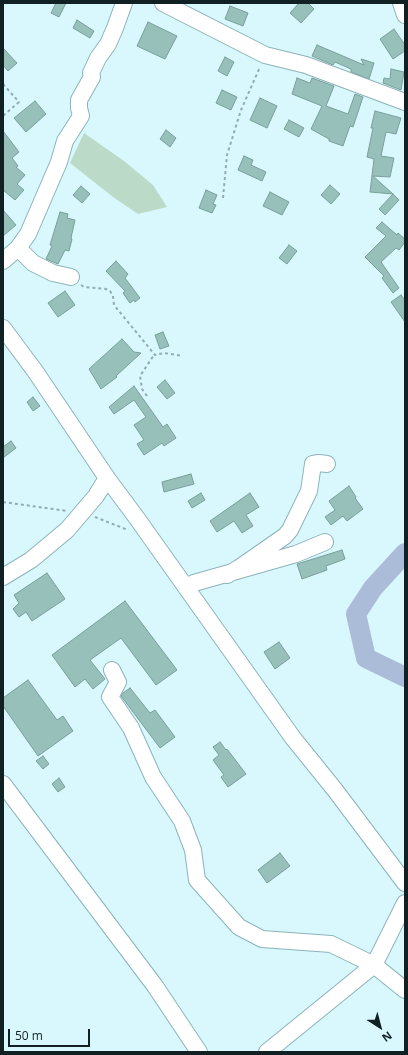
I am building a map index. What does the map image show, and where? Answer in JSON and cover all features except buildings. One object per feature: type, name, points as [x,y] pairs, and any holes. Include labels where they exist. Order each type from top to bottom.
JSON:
[{"type":"street","points":[[3,261],[18,248],[28,234],[59,162],[65,141],[81,116],[79,100],[92,77],[91,73],[98,58],[108,44],[124,3]]},
{"type":"street","points":[[163,3],[265,55],[306,65],[404,99]]},
{"type":"street","points":[[401,3],[405,15]]},
{"type":"street","points":[[18,248],[33,263],[53,273],[72,277]]},
{"type":"street","points":[[3,328],[35,371],[107,478],[293,738],[335,790],[405,883]]},
{"type":"street","points":[[227,575],[285,536],[290,530],[309,491],[313,464],[327,464]]},
{"type":"street","points":[[3,577],[31,560],[67,530],[96,496],[107,478]]},
{"type":"street","points":[[285,536],[296,554]]},
{"type":"street","points":[[186,587],[194,583],[227,575],[296,554],[326,542]]},
{"type":"street","points":[[112,670],[118,682],[110,697],[131,728],[153,777],[182,821],[193,850],[197,880],[239,927],[262,939],[331,944],[374,965],[405,990]]},
{"type":"street","points":[[3,784],[155,986],[199,1052]]},
{"type":"street","points":[[266,1052],[374,965],[405,903]]},
{"type":"path","points":[[224,198],[227,155],[241,110],[265,55]]},
{"type":"path","points":[[3,84],[19,102],[3,116]]},
{"type":"path","points":[[106,289],[110,291],[113,296],[114,305],[154,355]]},
{"type":"path","points":[[147,396],[142,389],[140,376],[154,355],[164,353],[184,356]]},
{"type":"green space","points":[[84,133],[124,161],[153,185],[167,207],[138,214],[113,197],[70,163]]},
{"type":"waterway","points":[[405,553],[373,588],[356,614],[366,658],[405,677]]}]
